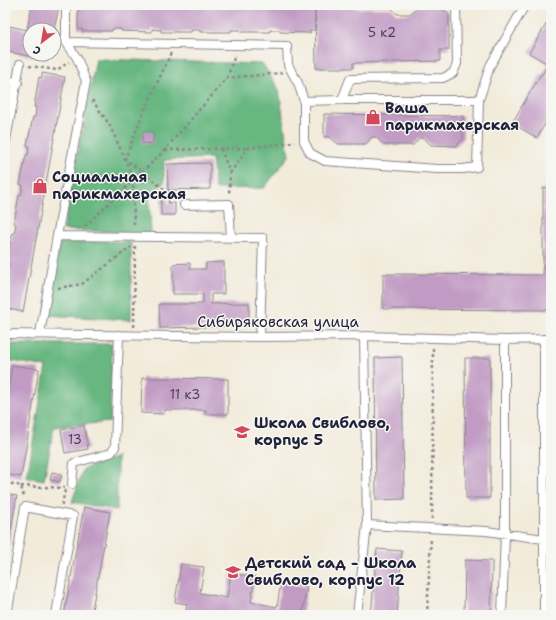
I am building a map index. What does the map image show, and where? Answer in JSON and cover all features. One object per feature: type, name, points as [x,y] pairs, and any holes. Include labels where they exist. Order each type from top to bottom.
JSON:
[{"type":"lane","points":[[40,334],[86,81],[77,58],[66,42],[66,5]]},
{"type":"lane","points":[[342,100],[350,79],[443,78],[453,73],[457,64],[456,5]]},
{"type":"lane","points":[[66,42],[287,46],[288,65],[298,83],[304,101],[304,142],[310,153],[325,161],[437,169],[463,169],[477,167],[479,100],[490,66],[525,5]]},
{"type":"lane","points":[[5,145],[18,83],[20,64]]},
{"type":"lane","points":[[5,80],[18,83]]},
{"type":"lane","points":[[304,101],[479,100]]},
{"type":"lane","points":[[184,205],[229,204],[231,238]]},
{"type":"lane","points":[[57,236],[263,238],[260,337]]},
{"type":"lane","name":"Сибиряковская улица","points":[[5,334],[260,337],[364,336],[505,340],[548,339]]},
{"type":"lane","points":[[68,486],[74,463],[111,453],[115,447],[119,335]]},
{"type":"lane","points":[[357,615],[367,525],[364,336]]},
{"type":"lane","points":[[544,615],[547,539],[548,339]]},
{"type":"lane","points":[[502,615],[505,534],[505,340]]},
{"type":"lane","points":[[7,615],[25,507],[73,516],[56,615]]},
{"type":"lane","points":[[367,525],[432,528],[547,539]]},
{"type":"path","points":[[125,159],[142,116],[159,82],[175,44]]},
{"type":"path","points":[[73,237],[133,182],[165,150],[228,78],[238,45]]},
{"type":"path","points":[[20,64],[56,70],[77,58]]},
{"type":"path","points":[[228,78],[292,72]]},
{"type":"path","points":[[85,90],[109,124],[125,159],[133,182],[134,237]]},
{"type":"path","points":[[165,150],[248,148],[304,142]]},
{"type":"path","points":[[230,173],[248,148]]},
{"type":"path","points":[[221,149],[230,173],[228,192]]},
{"type":"path","points":[[125,159],[184,205]]},
{"type":"path","points":[[48,290],[82,284],[134,244],[134,335]]},
{"type":"path","points":[[426,615],[432,528],[433,342]]},
{"type":"path","points":[[5,482],[21,486],[68,486],[60,513]]},
{"type":"path","points":[[21,486],[25,507]]},
{"type":"green space","points":[[96,59],[263,64],[279,90],[289,156],[264,188],[215,189],[212,158],[164,160],[164,183],[149,197],[151,233],[63,230]]},
{"type":"green space","points":[[5,83],[12,85],[5,122]]},
{"type":"green space","points":[[60,241],[131,242],[131,320],[48,315]]},
{"type":"green space","points":[[10,344],[112,344],[110,422],[54,427],[44,480],[27,477],[46,367],[7,360]]},
{"type":"green space","points":[[117,457],[117,510],[72,502],[83,469]]},
{"type":"building","points":[[32,5],[59,6],[56,22],[29,22]]},
{"type":"building","points":[[78,5],[315,6],[315,8],[391,8],[397,14],[410,14],[419,6],[439,6],[449,14],[449,50],[440,50],[440,61],[353,63],[353,68],[316,68],[315,9],[315,30],[310,30],[310,33],[280,32],[280,30],[270,30],[270,32],[240,32],[240,30],[231,30],[231,32],[200,32],[200,30],[192,30],[191,32],[161,32],[161,30],[152,29],[152,32],[121,31],[121,29],[112,29],[112,31],[82,31],[82,29],[78,29]]},
{"type":"building","points":[[551,16],[551,67],[546,76],[551,79],[551,113],[537,138],[512,123],[548,64],[529,53]]},
{"type":"building","points":[[5,25],[22,29],[22,55],[5,51]]},
{"type":"building","points":[[42,73],[65,77],[23,312],[5,308],[5,273],[7,273],[9,263],[7,263],[12,233],[14,234],[16,224],[14,223],[19,195],[21,195],[23,185],[20,185],[26,155],[28,155],[29,146],[27,145],[33,117],[35,117],[36,107],[34,107],[39,77],[42,78]]},
{"type":"building","points":[[324,114],[463,116],[463,139],[456,146],[431,145],[424,138],[419,138],[413,145],[384,145],[376,137],[372,137],[366,144],[338,144],[330,137],[324,137]]},
{"type":"building","points":[[143,131],[153,132],[153,144],[142,143]]},
{"type":"building","points":[[210,163],[210,189],[168,190],[167,164]]},
{"type":"building","points":[[543,188],[551,188],[551,310],[383,309],[383,274],[543,275]]},
{"type":"building","points":[[161,198],[169,199],[168,203],[175,203],[175,215],[161,215]]},
{"type":"building","points":[[224,262],[224,294],[211,294],[211,304],[249,303],[249,326],[160,328],[159,304],[203,304],[203,294],[173,294],[173,264],[190,263],[190,269],[206,269],[206,263]]},
{"type":"building","points":[[402,357],[404,499],[376,500],[375,358]]},
{"type":"building","points":[[465,358],[490,358],[490,498],[466,498]]},
{"type":"building","points":[[12,365],[39,369],[21,477],[5,474],[5,411]]},
{"type":"building","points":[[142,378],[228,379],[228,414],[205,414],[206,410],[164,410],[164,414],[141,413]]},
{"type":"building","points":[[84,425],[88,449],[65,453],[61,430]]},
{"type":"building","points":[[52,472],[62,474],[60,482],[50,480]]},
{"type":"building","points":[[5,494],[17,496],[6,557],[5,557]]},
{"type":"building","points":[[84,507],[110,512],[91,615],[64,615]]},
{"type":"building","points":[[377,549],[402,551],[397,615],[371,615]]},
{"type":"building","points":[[465,560],[492,561],[491,615],[464,615]]},
{"type":"building","points":[[181,564],[204,567],[200,593],[227,598],[231,573],[255,577],[251,602],[277,607],[281,582],[307,587],[302,615],[185,615],[187,604],[175,602]]},
{"type":"place","name":"Ваша парикмахерская","points":[[373,117]]},
{"type":"place","name":"Социальная парикмахерская","points":[[40,186]]},
{"type":"place","name":"Школа Свиблово, корпус 5","points":[[242,432]]},
{"type":"place","name":"Детский сад - Школа Свиблово, корпус 12","points":[[233,572]]}]
